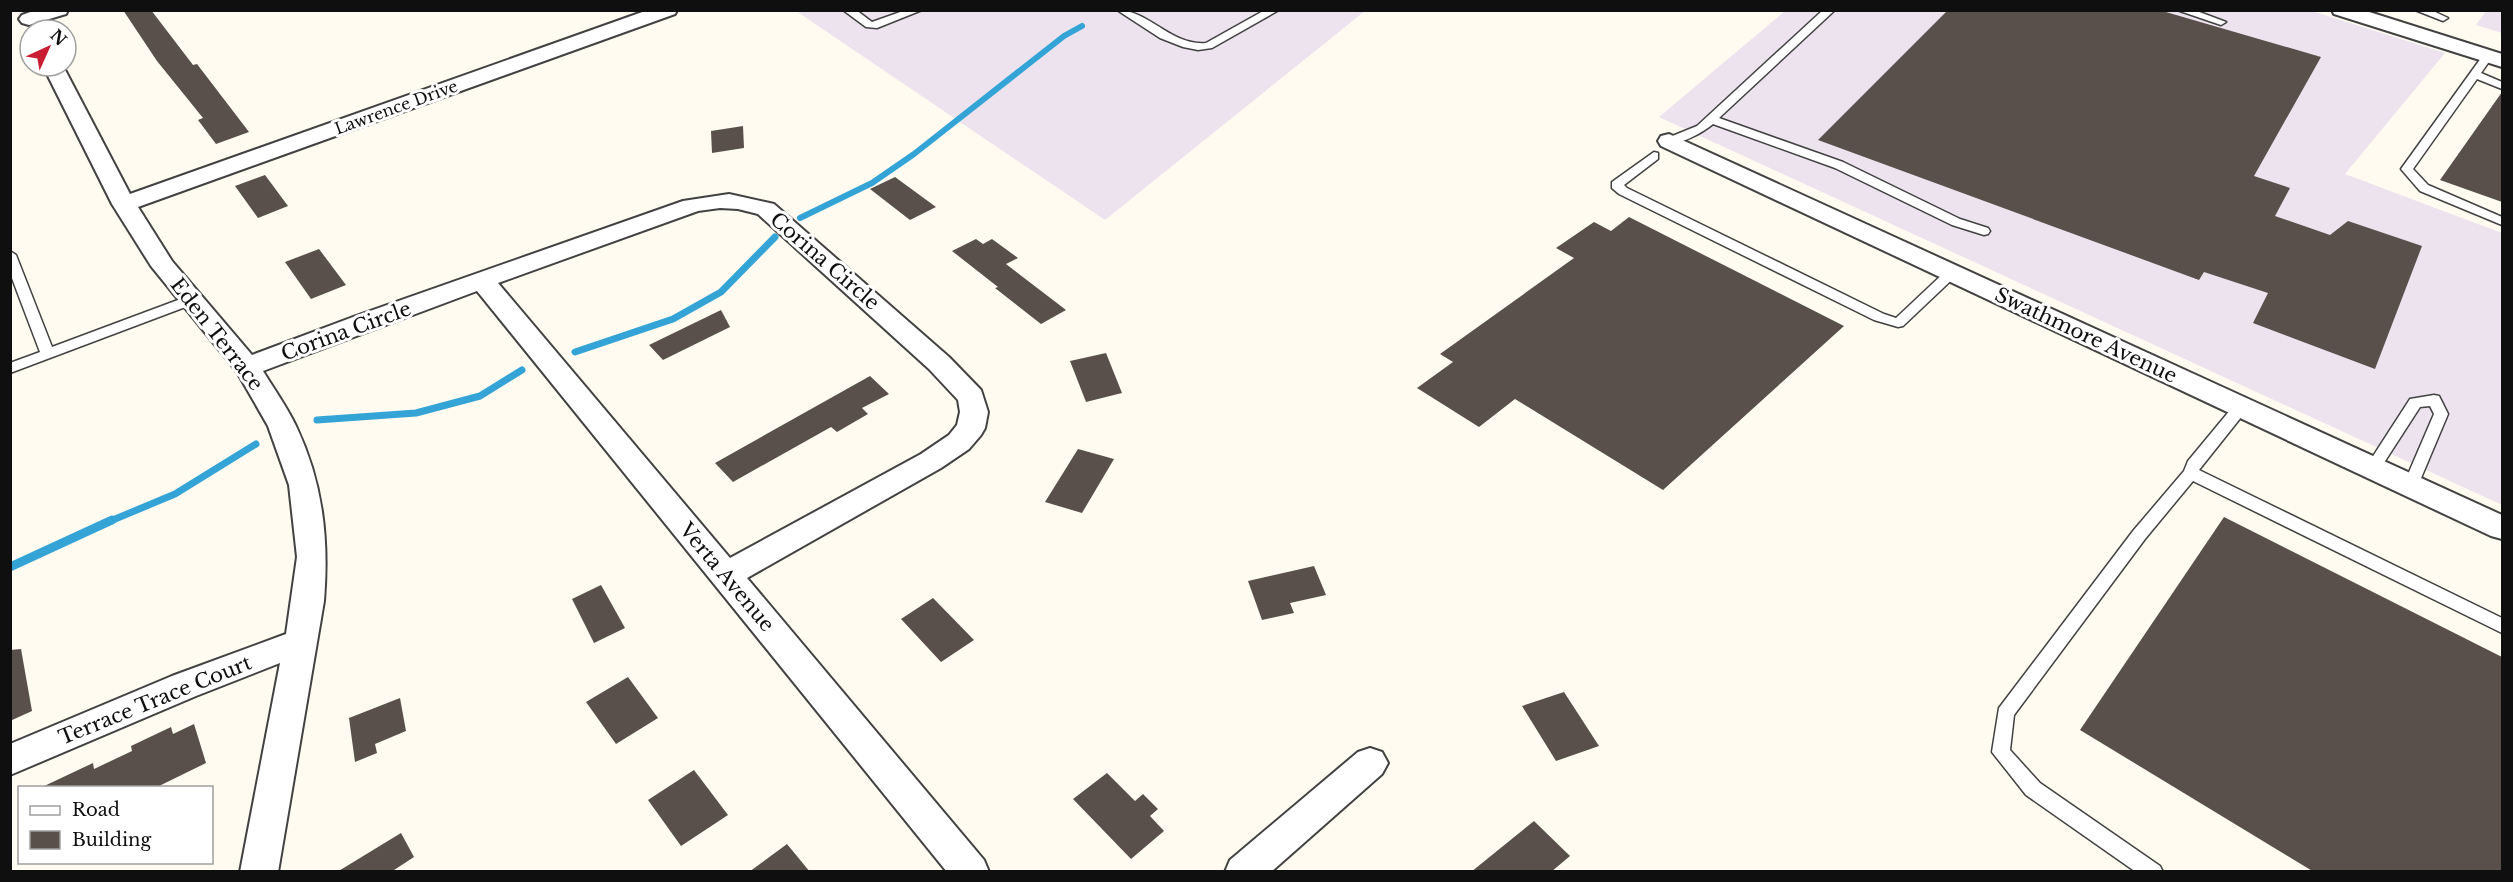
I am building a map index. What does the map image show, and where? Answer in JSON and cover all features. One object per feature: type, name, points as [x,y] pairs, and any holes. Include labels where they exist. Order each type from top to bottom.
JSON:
[{"type":"street","points":[[35,18],[59,10]]},
{"type":"street","name":"Lawrence Drive","points":[[124,204],[668,10]]},
{"type":"street","points":[[2341,10],[2495,58]]},
{"type":"street","name":"Eden Terrace","points":[[59,78],[124,204],[163,266],[247,367],[282,426],[304,485],[312,557],[308,601],[259,872]]},
{"type":"street","name":"Swathmore Avenue","points":[[1662,149],[1952,273],[2502,528]]},
{"type":"street","name":"Corina Circle","points":[[247,367],[362,323],[483,282],[691,206],[731,200],[747,202],[766,209],[939,363],[971,397],[974,412],[971,428],[959,442],[931,461],[726,575]]},
{"type":"street","name":"Verta Avenue","points":[[483,282],[971,872]]},
{"type":"street","name":"Terrace Trace Court","points":[[10,760],[184,686],[300,642]]},
{"type":"street","points":[[1243,872],[1370,763]]},
{"type":"lane","points":[[848,10],[870,25],[877,26],[917,10]]},
{"type":"lane","points":[[1122,10],[1186,47],[1198,49],[1208,46],[1274,10]]},
{"type":"lane","points":[[1830,10],[1701,128],[1662,149],[1616,185],[1623,191],[1879,317],[1898,322],[1952,273]]},
{"type":"lane","points":[[2182,10],[2221,22]]},
{"type":"lane","points":[[2420,10],[2443,18]]},
{"type":"lane","points":[[2495,58],[2475,74],[2407,169],[2424,188],[2502,221]]},
{"type":"lane","points":[[2475,74],[2502,86]]},
{"type":"lane","points":[[1711,119],[1839,165],[1956,222],[1984,231]]},
{"type":"lane","points":[[10,255],[48,354]]},
{"type":"lane","points":[[10,368],[191,300]]},
{"type":"lane","points":[[2373,468],[2415,403],[2434,400],[2442,414],[2411,486]]},
{"type":"lane","points":[[2153,872],[2033,789],[2001,752],[2005,713],[2139,535],[2191,473],[2193,465],[2241,407]]},
{"type":"lane","points":[[2191,473],[2502,626]]},
{"type":"shaded area","points":[[796,11],[1365,11],[1105,220]]},
{"type":"shaded area","points":[[1785,11],[2312,11],[2445,53],[2345,174],[2502,233],[2502,505],[1659,117]]},
{"type":"shaded area","points":[[2486,11],[2502,11],[2502,33],[2476,25]]},
{"type":"building","points":[[123,10],[151,10],[193,65],[197,64],[249,132],[216,144],[198,120],[203,118],[157,61]]},
{"type":"building","points":[[1948,10],[2159,10],[2321,57],[2254,176],[2290,188],[2275,216],[2330,235],[2348,221],[2422,246],[2375,369],[2253,323],[2268,293],[2204,272],[2199,280],[1818,140]]},
{"type":"building","points":[[2502,92],[2502,202],[2440,180]]},
{"type":"building","points":[[743,126],[744,148],[712,153],[711,131]]},
{"type":"building","points":[[265,175],[288,206],[258,218],[235,186]]},
{"type":"building","points":[[895,177],[936,207],[910,220],[870,189]]},
{"type":"building","points":[[1629,217],[1844,326],[1663,490],[1515,399],[1479,427],[1417,388],[1453,362],[1440,354],[1574,258],[1556,248],[1594,222],[1611,231]]},
{"type":"building","points":[[976,239],[983,244],[992,239],[1018,258],[1006,264],[1066,310],[1041,324],[952,251]]},
{"type":"building","points":[[319,249],[346,285],[311,299],[285,262]]},
{"type":"building","points":[[721,310],[730,327],[663,360],[649,345]]},
{"type":"building","points":[[1106,353],[1122,393],[1086,402],[1070,361]]},
{"type":"building","points":[[870,376],[889,394],[862,408],[868,414],[837,432],[831,427],[733,482],[715,463]]},
{"type":"building","points":[[1078,449],[1114,459],[1082,513],[1045,502]]},
{"type":"building","points":[[2224,517],[2502,657],[2502,872],[2314,872],[2080,730]]},
{"type":"building","points":[[1314,566],[1326,595],[1290,603],[1294,613],[1262,620],[1248,581]]},
{"type":"building","points":[[601,585],[625,628],[594,643],[572,599]]},
{"type":"building","points":[[933,598],[974,640],[941,662],[901,619]]},
{"type":"building","points":[[21,649],[32,711],[10,721],[10,650]]},
{"type":"building","points":[[628,677],[658,718],[616,744],[586,702]]},
{"type":"building","points":[[1564,692],[1599,746],[1556,761],[1522,706]]},
{"type":"building","points":[[400,698],[406,731],[375,744],[377,753],[355,762],[349,718]]},
{"type":"building","points":[[194,724],[206,763],[159,786],[44,786],[93,763],[94,769],[132,751],[131,746],[171,727],[173,734]]},
{"type":"building","points":[[694,770],[728,815],[681,846],[648,800]]},
{"type":"building","points":[[1107,773],[1135,801],[1143,794],[1158,809],[1150,816],[1164,831],[1131,859],[1073,799]]},
{"type":"building","points":[[1534,821],[1570,856],[1551,872],[1471,872]]},
{"type":"building","points":[[401,833],[414,857],[391,872],[337,872]]},
{"type":"building","points":[[787,844],[810,872],[749,872]]},
{"type":"waterway","points":[[800,218],[872,183],[914,154],[1064,36],[1082,26]]},
{"type":"waterway","points":[[575,352],[673,319],[721,292],[775,237]]},
{"type":"waterway","points":[[317,420],[416,413],[480,396],[522,370]]},
{"type":"waterway","points":[[108,522],[175,494],[256,444]]},
{"type":"waterway","points":[[10,567],[112,520]]}]
